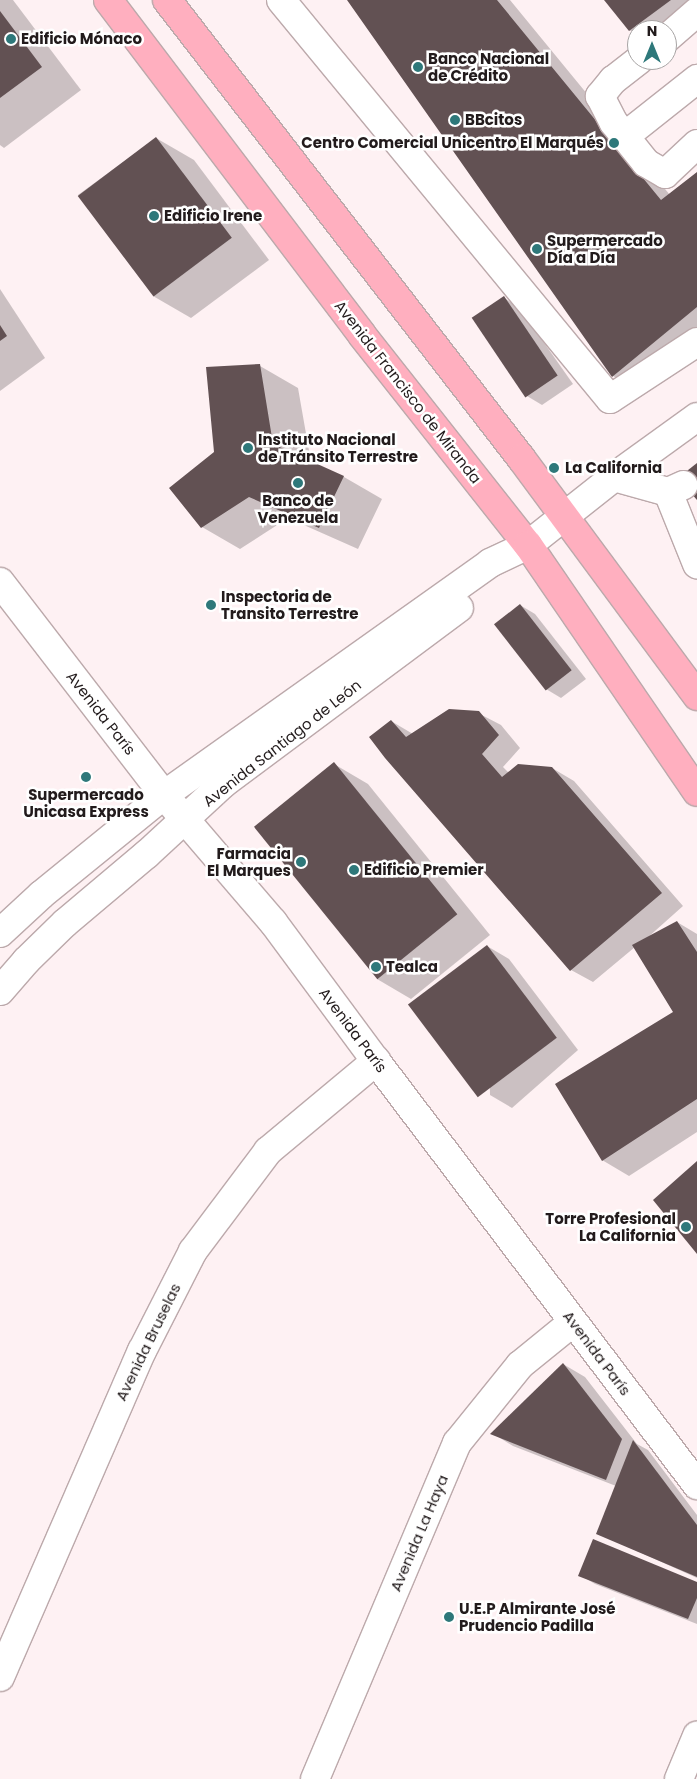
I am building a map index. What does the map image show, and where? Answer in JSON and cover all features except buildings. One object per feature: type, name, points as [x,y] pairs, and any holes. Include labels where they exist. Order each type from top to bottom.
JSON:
[{"type":"main road","name":"Avenida Francisco de Miranda","points":[[108,0],[362,335],[528,545],[697,792]]},
{"type":"main road","points":[[167,0],[565,518],[697,696]]},
{"type":"street","points":[[281,0],[610,399],[697,342]]},
{"type":"street","points":[[677,29],[697,12]]},
{"type":"street","points":[[627,69],[613,80],[600,96],[625,136],[646,163],[665,174],[697,144]]},
{"type":"street","points":[[625,136],[697,79]]},
{"type":"street","name":"Avenida Santiago de León","points":[[0,933],[41,895],[164,795],[490,563],[528,545],[565,518],[614,477],[697,417]]},
{"type":"street","points":[[614,477],[676,488],[697,564]]},
{"type":"street","name":"Avenida Santiago de León","points":[[0,991],[26,961],[65,923],[224,783],[500,578],[528,545]]},
{"type":"street","name":"Avenida París","points":[[0,582],[184,820],[273,922],[697,1485]]},
{"type":"street","name":"Avenida Bruselas","points":[[0,1677],[138,1360],[193,1251],[268,1151],[376,1061]]},
{"type":"street","name":"Avenida La Haya","points":[[315,1779],[457,1442],[520,1365],[573,1322]]},
{"type":"street","points":[[678,1779],[697,1736]]},
{"type":"place","name":"Edificio Mónaco","points":[[11,39]]},
{"type":"place","name":"Banco Nacional de Crédito","points":[[418,67]]},
{"type":"place","name":"BBcitos","points":[[455,120]]},
{"type":"place","name":"Centro Comercial Unicentro El Marqués","points":[[614,143]]},
{"type":"place","name":"Edificio Irene","points":[[154,216]]},
{"type":"place","name":"Supermercado Día a Día","points":[[537,249]]},
{"type":"place","name":"Instituto Nacional de Tránsito Terrestre","points":[[248,448]]},
{"type":"place","name":"La California","points":[[554,468]]},
{"type":"place","name":"Banco de Venezuela","points":[[298,483]]},
{"type":"place","name":"Inspectoria de Transito Terrestre","points":[[211,605]]},
{"type":"place","name":"Supermercado Unicasa Express","points":[[86,777]]},
{"type":"place","name":"Farmacia El Marques","points":[[301,862]]},
{"type":"place","name":"Edificio Premier","points":[[354,870]]},
{"type":"place","name":"Tealca","points":[[376,967]]},
{"type":"place","name":"Torre Profesional La California","points":[[686,1227]]},
{"type":"place","name":"U.E.P Almirante José Prudencio Padilla","points":[[449,1617]]}]
